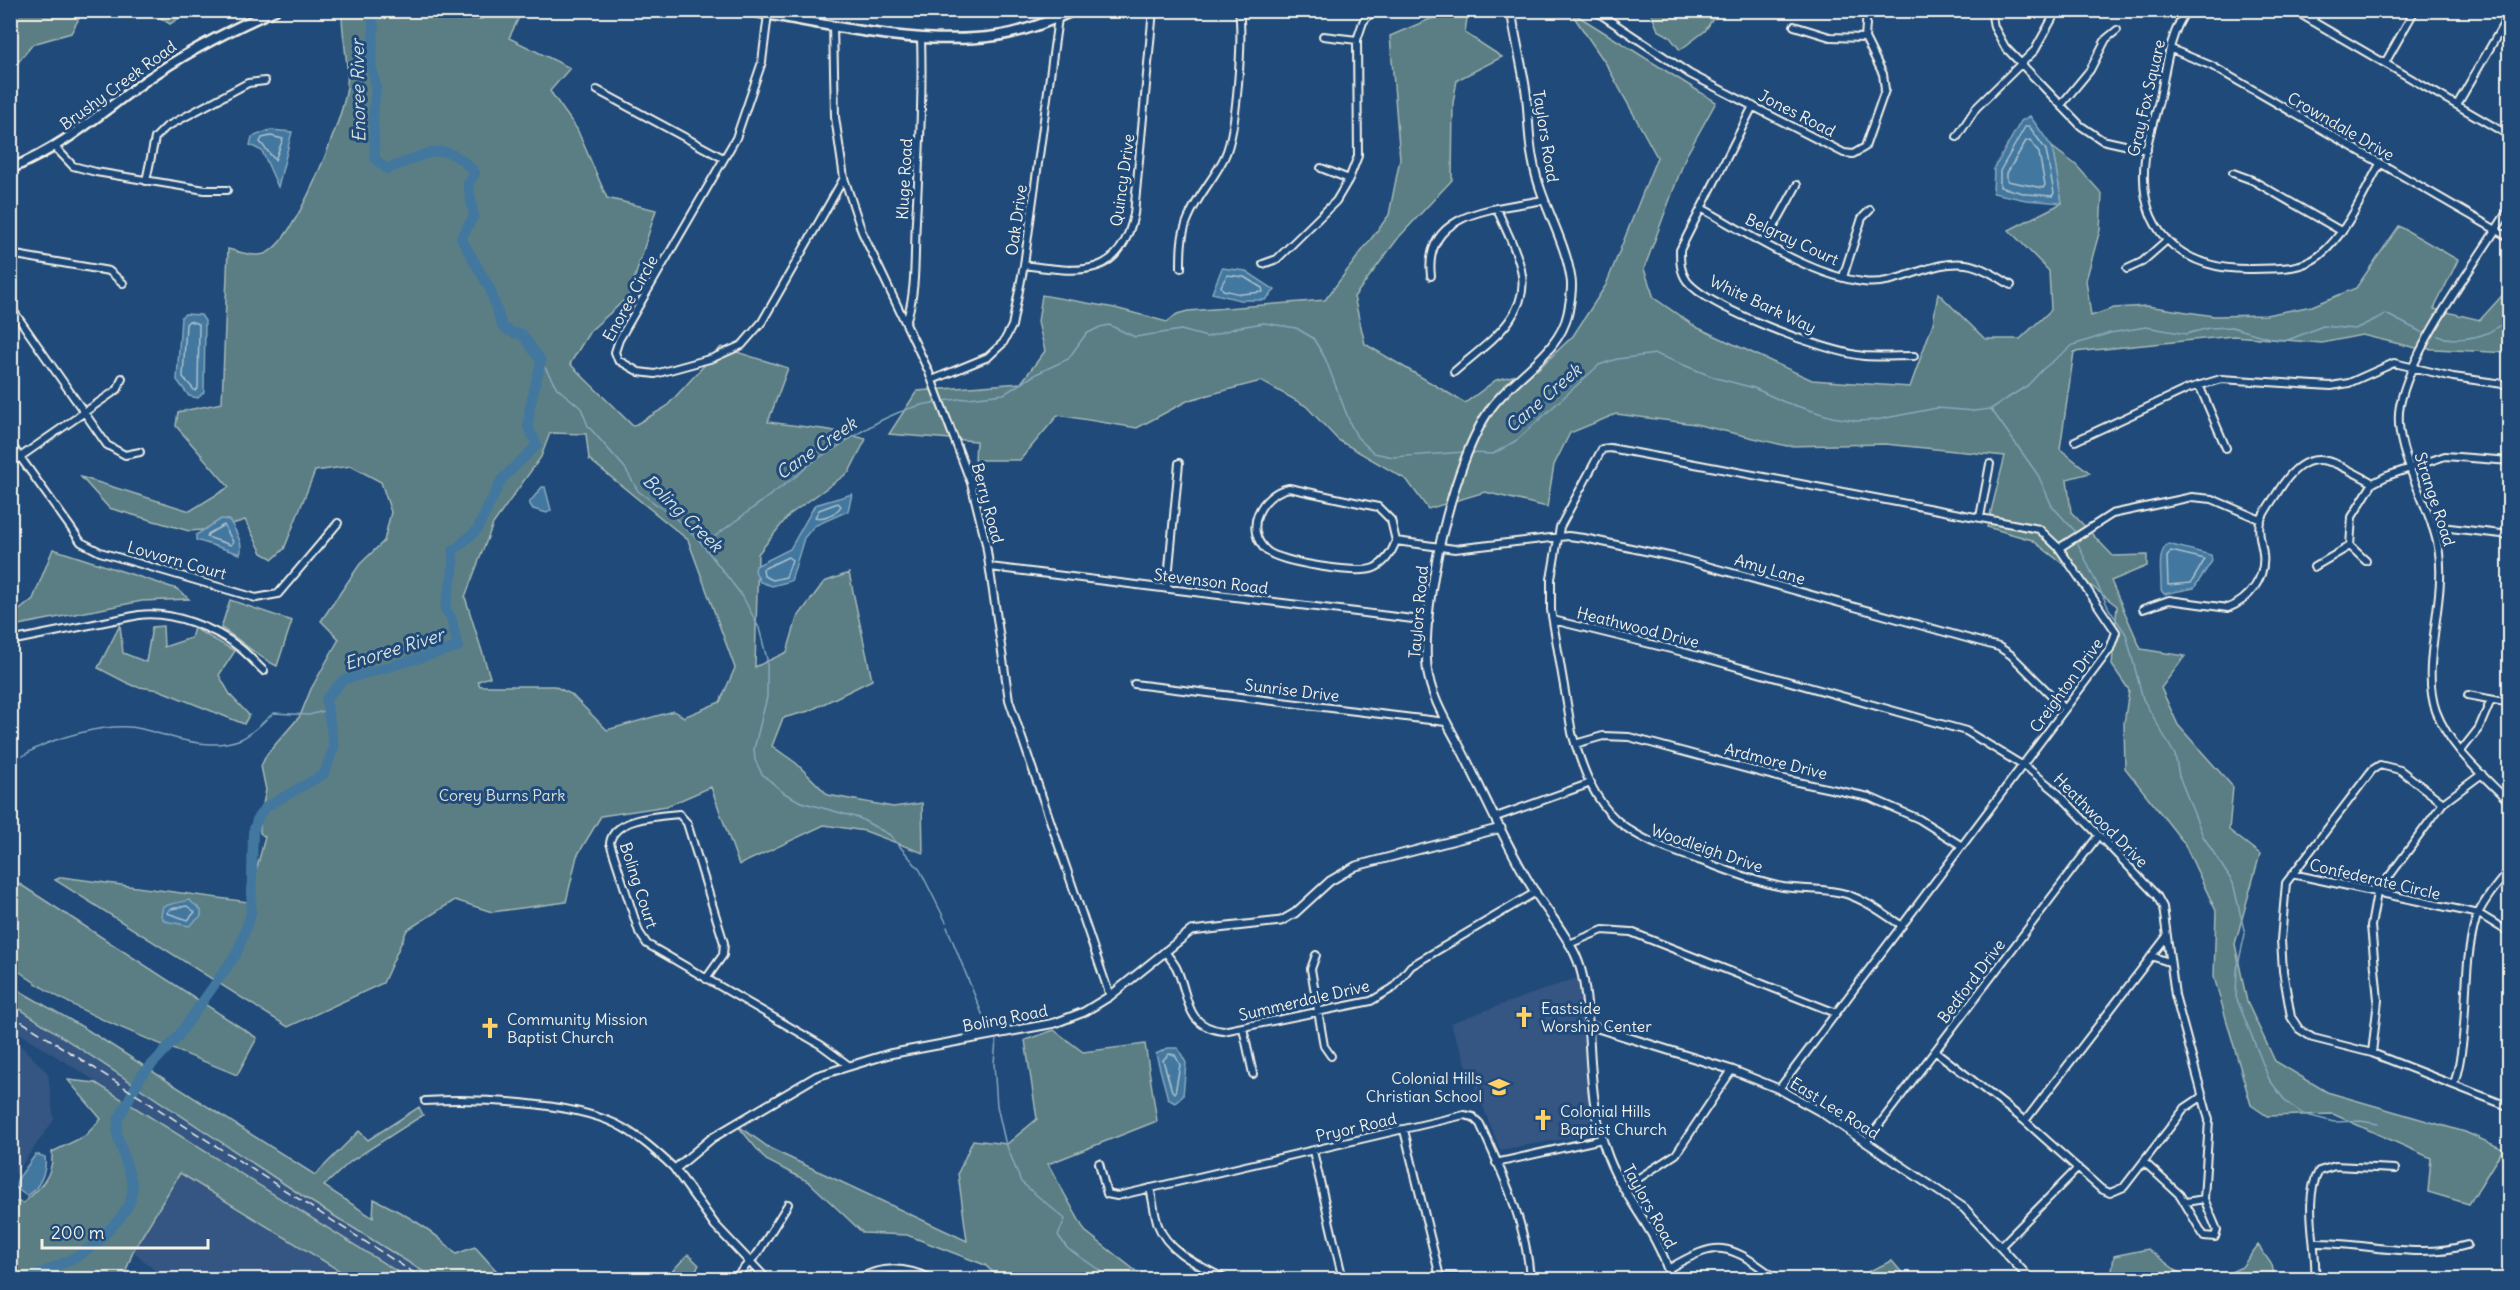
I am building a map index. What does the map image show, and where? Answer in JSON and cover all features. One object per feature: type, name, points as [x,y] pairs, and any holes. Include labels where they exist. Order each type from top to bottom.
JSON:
[{"type":"main road","name":"Brushy Creek Road","points":[[10,169],[56,148],[166,67],[217,37],[274,10]]},
{"type":"main road","points":[[745,10],[833,25],[921,37],[955,39],[998,36],[1058,18],[1075,10]]},
{"type":"street","name":"Quincy Drive","points":[[1024,265],[1067,272],[1087,269],[1112,257],[1126,239],[1135,207],[1153,10]]},
{"type":"street","points":[[1181,268],[1182,242],[1188,218],[1221,164],[1230,143],[1240,41],[1239,10]]},
{"type":"street","points":[[1263,264],[1277,259],[1336,201],[1349,179],[1358,156],[1357,40],[1363,22],[1373,10]]},
{"type":"street","name":"Taylors Road","points":[[1511,10],[1526,92],[1533,162],[1543,200],[1561,244],[1572,281],[1567,318],[1548,348],[1489,410],[1470,444],[1440,548],[1430,621],[1428,673],[1433,694],[1446,722],[1536,892],[1569,944],[1582,976],[1594,1099],[1602,1139],[1610,1162],[1653,1233],[1671,1280]]},
{"type":"street","name":"Jones Road","points":[[1594,10],[1672,64],[1844,153],[1860,152],[1865,147],[1886,90],[1884,74],[1865,38]]},
{"type":"street","points":[[1794,26],[1830,37],[1865,38],[1867,10]]},
{"type":"street","points":[[1991,10],[1997,33],[2022,65],[2080,126],[2095,137],[2147,150]]},
{"type":"street","points":[[1957,137],[1976,108],[2022,65],[2041,43],[2057,10]]},
{"type":"street","name":"Gray Fox Square","points":[[2187,10],[2175,32],[2144,171],[2145,196],[2152,218],[2167,240],[2188,257],[2212,267],[2285,268],[2313,260],[2341,231],[2380,164]]},
{"type":"street","points":[[2293,10],[2510,136]]},
{"type":"street","points":[[2312,21],[2318,10]]},
{"type":"street","points":[[2385,63],[2415,10]]},
{"type":"street","name":"Enoree Circle","points":[[768,14],[762,63],[736,138],[616,346],[618,360],[639,372],[655,374],[728,353],[747,341],[762,322],[844,178]]},
{"type":"street","name":"Oak Drive","points":[[932,380],[982,360],[1003,344],[1015,317],[1058,18]]},
{"type":"street","points":[[2457,105],[2506,20]]},
{"type":"street","name":"Berry Road","points":[[833,25],[834,109],[844,178],[866,241],[932,380],[971,483],[990,567],[1004,671],[1013,712],[1110,996]]},
{"type":"street","points":[[2061,105],[2090,70],[2106,39],[2117,30]]},
{"type":"street","points":[[1323,36],[1357,40]]},
{"type":"street","name":"Kluge Road","points":[[906,322],[910,309],[914,259],[922,81],[921,37]]},
{"type":"street","name":"Crowndale Drive","points":[[2171,49],[2212,66],[2510,238]]},
{"type":"street","points":[[146,181],[155,138],[166,127],[248,83],[265,81]]},
{"type":"street","points":[[597,90],[723,158]]},
{"type":"street","name":"White Bark Way","points":[[1753,106],[1680,250],[1680,266],[1687,281],[1708,298],[1772,327],[1828,348],[1864,356],[1914,356]]},
{"type":"street","points":[[56,148],[73,166],[146,181],[205,190],[227,190]]},
{"type":"street","points":[[1321,168],[1349,179]]},
{"type":"street","points":[[2233,173],[2252,180],[2341,231]]},
{"type":"street","points":[[1765,243],[1797,185]]},
{"type":"street","points":[[1431,276],[1430,264],[1442,232],[1453,221],[1543,200]]},
{"type":"street","name":"Strange Road","points":[[2510,207],[2412,369],[2402,396],[2399,417],[2411,467],[2432,526],[2440,563],[2431,692],[2442,724],[2461,751],[2510,803]]},
{"type":"street","name":"Belgray Court","points":[[1701,208],[1810,266],[1843,277],[1878,283],[1944,265],[1966,264],[2011,285]]},
{"type":"street","points":[[1454,372],[1506,326],[1515,314],[1521,299],[1523,284],[1521,269],[1497,209]]},
{"type":"street","points":[[1843,277],[1862,218],[1870,210]]},
{"type":"street","points":[[2127,269],[2142,262],[2167,240]]},
{"type":"street","points":[[10,254],[109,271],[123,283]]},
{"type":"street","points":[[10,306],[108,445],[116,452],[125,455],[140,452]]},
{"type":"street","points":[[2075,441],[2199,385],[2221,379],[2331,386],[2349,383],[2394,363],[2412,369],[2510,385]]},
{"type":"street","points":[[10,464],[118,389],[122,378]]},
{"type":"street","points":[[2199,385],[2226,448]]},
{"type":"street","name":"Lovvorn Court","points":[[10,443],[81,542],[100,552],[256,598],[279,594],[338,523]]},
{"type":"street","name":"Creighton Drive","points":[[1556,538],[1599,452],[1607,447],[2039,529],[2059,548],[2110,620],[2116,634],[2110,649],[1779,1089]]},
{"type":"street","points":[[2366,561],[2350,546],[2351,521],[2373,483],[2437,458],[2454,456],[2510,461]]},
{"type":"street","points":[[2143,609],[2169,600],[2228,608],[2251,593],[2262,574],[2264,562],[2260,535],[2261,520],[2291,471],[2308,460],[2334,463],[2373,483]]},
{"type":"street","points":[[1167,589],[1179,464]]},
{"type":"street","points":[[1980,517],[1990,464]]},
{"type":"street","points":[[1289,489],[1378,507],[1390,520],[1396,541],[1389,556],[1372,569],[1346,569],[1273,555],[1261,545],[1255,524],[1257,514],[1266,500],[1280,490],[1289,489]]},
{"type":"street","points":[[2059,548],[2112,514],[2192,498],[2212,499],[2261,520]]},
{"type":"street","points":[[2432,526],[2510,535]]},
{"type":"street","name":"Amy Lane","points":[[1396,541],[1455,549],[1556,538],[1584,538],[1678,558],[1999,647],[2011,655],[2065,709]]},
{"type":"street","name":"Woodleigh Drive","points":[[1556,538],[1551,579],[1553,621],[1575,744],[1591,783],[1613,819],[1647,842],[1759,881],[1846,894],[1869,904],[1902,926]]},
{"type":"street","points":[[2314,567],[2350,546]]},
{"type":"street","name":"Stevenson Road","points":[[990,567],[1430,621]]},
{"type":"street","points":[[10,641],[139,615],[156,614],[188,622],[224,638],[241,648],[264,671]]},
{"type":"street","name":"Heathwood Drive","points":[[1553,621],[1687,653],[1957,728],[2022,766],[2059,794],[2159,900],[2166,914],[2169,962],[2179,1014],[2209,1120],[2204,1199]]},
{"type":"street","name":"Sunrise Drive","points":[[1134,684],[1446,722]]},
{"type":"street","points":[[2468,695],[2510,703]]},
{"type":"street","points":[[2461,751],[2479,728],[2491,700]]},
{"type":"street","name":"Ardmore Drive","points":[[1575,744],[1603,736],[1629,737],[1788,780],[1857,794],[1920,819],[1962,846]]},
{"type":"street","points":[[2292,874],[2376,766],[2384,764],[2400,770],[2444,802]]},
{"type":"street","points":[[2372,1053],[2379,1000],[2371,926],[2377,893],[2444,802],[2482,774]]},
{"type":"street","points":[[1496,817],[1591,783]]},
{"type":"street","name":"Boling Court","points":[[706,979],[723,955],[724,943],[687,823],[678,814],[621,826],[612,835],[610,843],[640,936],[652,948],[706,979],[821,1045],[848,1065]]},
{"type":"street","name":"Boling Road","points":[[675,1169],[693,1151],[756,1110],[807,1081],[848,1065],[925,1047],[1046,1026],[1083,1012],[1110,996],[1185,935],[1197,930],[1266,924],[1289,917],[1330,881],[1356,866],[1501,828]]},
{"type":"street","name":"Bedford Drive","points":[[1866,1142],[2098,836]]},
{"type":"street","points":[[2454,1084],[2465,1036],[2468,960],[2479,914],[2510,869]]},
{"type":"street","name":"Confederate Circle","points":[[2510,933],[2479,914],[2292,874],[2284,889],[2281,921],[2283,971],[2291,1017],[2299,1029],[2313,1038],[2372,1053],[2510,1107]]},
{"type":"street","name":"Summerdale Drive","points":[[1165,951],[1176,967],[1190,1010],[1199,1023],[1211,1030],[1243,1028],[1371,1001],[1384,994],[1411,966],[1536,892]]},
{"type":"street","points":[[1569,944],[1604,930],[1630,932],[1836,1013]]},
{"type":"street","points":[[2025,1121],[2167,936]]},
{"type":"street","points":[[1316,955],[1311,969],[1324,1046],[1331,1056]]},
{"type":"street","points":[[2151,956],[2169,962]]},
{"type":"street","name":"East Lee Road","points":[[1588,1025],[1732,1070],[1779,1089],[1821,1112],[1964,1208],[2031,1280]]},
{"type":"street","points":[[1243,1028],[1253,1074]]},
{"type":"street","points":[[1935,1051],[2025,1121],[2101,1189],[2114,1193],[2124,1188],[2185,1108],[2203,1096]]},
{"type":"street","points":[[1625,1186],[1676,1154],[1732,1070]]},
{"type":"street","points":[[425,1101],[474,1099],[589,1113],[618,1125],[637,1136],[675,1169],[715,1225],[767,1280]]},
{"type":"street","name":"Pryor Road","points":[[1099,1163],[1109,1195],[1150,1188],[1464,1115],[1470,1116],[1480,1124],[1524,1234],[1530,1280]]},
{"type":"street","points":[[1404,1130],[1440,1277]]},
{"type":"street","points":[[1496,1163],[1602,1139]]},
{"type":"street","points":[[1313,1151],[1343,1280]]},
{"type":"street","points":[[2144,1162],[2166,1180],[2186,1202],[2202,1234],[2213,1238],[2217,1230],[2204,1199],[2186,1202]]},
{"type":"street","points":[[2315,1280],[2313,1190],[2319,1171],[2335,1166],[2395,1169]]},
{"type":"street","points":[[2001,1246],[2078,1168]]},
{"type":"street","points":[[2510,1185],[2510,1197]]},
{"type":"street","points":[[1150,1188],[1158,1225],[1169,1243],[1190,1259],[1227,1280]]},
{"type":"street","points":[[733,1280],[772,1233],[788,1204]]},
{"type":"street","points":[[2314,1243],[2438,1250],[2467,1245]]},
{"type":"street","points":[[1668,1269],[1702,1251],[1724,1247],[1739,1252],[1779,1280]]},
{"type":"street","points":[[857,1280],[875,1271],[896,1269],[911,1270],[933,1280]]},
{"type":"street","points":[[1428,1280],[1440,1277],[1506,1280]]},
{"type":"shaded area","points":[[1582,976],[1592,1134],[1500,1150],[1450,1023]]},
{"type":"shaded area","points":[[10,1003],[307,1199],[435,1279],[409,1279],[11,1028]]},
{"type":"shaded area","points":[[11,1036],[48,1073],[54,1120],[11,1180]]},
{"type":"shaded area","points":[[180,1173],[353,1279],[164,1279],[133,1251]]},
{"type":"green space","points":[[19,11],[83,11],[71,33],[33,44],[11,71],[11,22]]},
{"type":"green space","points":[[150,11],[189,11],[170,24]]},
{"type":"green space","name":"Corey Burns Park","points":[[342,11],[431,11],[434,19],[482,19],[482,11],[522,11],[509,38],[570,68],[550,91],[577,129],[607,198],[656,210],[629,296],[590,331],[570,364],[633,426],[666,407],[721,347],[788,368],[768,422],[830,430],[866,439],[849,472],[789,515],[758,554],[755,667],[787,652],[797,618],[824,582],[849,573],[872,680],[809,711],[783,718],[772,746],[796,763],[828,795],[893,807],[922,803],[923,853],[865,831],[824,825],[739,865],[711,787],[667,806],[601,816],[577,856],[566,902],[492,912],[455,900],[407,930],[383,983],[288,1027],[55,880],[62,877],[248,902],[265,837],[260,833],[260,818],[266,790],[261,766],[267,754],[300,716],[311,689],[339,639],[321,621],[360,564],[384,541],[391,512],[381,482],[351,466],[315,471],[284,549],[273,559],[262,553],[245,520],[217,529],[189,531],[109,508],[81,477],[190,511],[229,487],[176,426],[178,412],[222,403],[228,249],[260,255],[276,245],[302,207],[326,155],[346,93],[347,73]],"holes":[[[550,433],[586,434],[589,459],[688,540],[735,668],[720,702],[684,717],[674,711],[607,730],[571,694],[554,686],[480,686],[478,681],[490,677],[465,597],[493,524],[541,457]]]},
{"type":"green space","points":[[1449,11],[1468,11],[1465,33],[1502,57],[1457,80],[1453,103],[1452,180],[1399,237],[1354,297],[1365,344],[1465,403],[1496,380],[1537,370],[1573,336],[1606,285],[1657,157],[1606,64],[1570,11],[1716,102],[1686,156],[1644,269],[1654,298],[1696,327],[1812,380],[1910,387],[1933,323],[1938,293],[1985,339],[2020,339],[2051,310],[2049,271],[2009,230],[2062,203],[2052,147],[2076,165],[2102,194],[2100,230],[2086,280],[2091,316],[2114,308],[2147,306],[2214,316],[2266,315],[2312,306],[2356,288],[2399,226],[2458,260],[2434,309],[2480,320],[2509,288],[2509,353],[2416,348],[2362,335],[2322,343],[2233,336],[2074,352],[2060,449],[2090,473],[2067,479],[2071,512],[2113,556],[2147,555],[2147,566],[2111,581],[2141,649],[2185,656],[2161,688],[2178,725],[2233,787],[2229,830],[2260,854],[2235,944],[2247,1002],[2275,1061],[2327,1092],[2465,1132],[2503,1149],[2469,1204],[2428,1192],[2431,1158],[2333,1114],[2267,1116],[2251,1105],[2214,977],[2216,911],[2184,843],[2125,768],[2124,724],[2129,690],[2112,665],[2117,606],[2032,540],[1987,527],[2005,456],[1885,444],[1787,446],[1695,424],[1616,414],[1570,433],[1554,465],[1547,507],[1485,492],[1428,509],[1407,480],[1338,440],[1306,406],[1261,381],[1189,400],[1137,428],[1058,415],[1020,460],[975,460],[976,441],[889,434],[917,391],[1021,383],[1045,351],[1038,322],[1042,295],[1115,308],[1167,322],[1177,314],[1188,311],[1325,300],[1389,215],[1400,159],[1390,36]]},
{"type":"green space","points":[[1650,11],[1718,11],[1705,31],[1680,50],[1669,36],[1658,30]]},
{"type":"green space","points":[[53,549],[177,589],[189,599],[142,601],[18,625],[16,613],[33,599]]},
{"type":"green space","points":[[230,600],[292,621],[277,666],[221,628]]},
{"type":"green space","points":[[120,625],[123,653],[146,662],[152,627],[163,626],[164,647],[191,638],[194,628],[235,651],[219,675],[231,696],[249,715],[244,724],[159,690],[133,686],[98,668]]},
{"type":"green space","points":[[18,883],[257,1038],[237,1075],[90,1014],[35,983],[11,965],[11,884]]},
{"type":"green space","points":[[11,986],[86,1029],[315,1175],[359,1131],[368,1140],[419,1107],[423,1115],[351,1161],[324,1186],[373,1218],[374,1199],[385,1204],[428,1230],[456,1254],[475,1247],[504,1279],[435,1279],[307,1199],[11,1003]]},
{"type":"green space","points":[[1054,1030],[1083,1052],[1145,1044],[1157,1121],[1048,1164],[1085,1231],[1146,1279],[1000,1279],[985,1265],[907,1235],[863,1233],[809,1182],[766,1160],[737,1125],[771,1149],[967,1241],[958,1173],[973,1140],[1007,1144],[1037,1119],[1025,1040]]},
{"type":"green space","points":[[68,1080],[96,1083],[409,1279],[353,1279],[180,1173],[133,1251],[125,1274],[132,1279],[11,1279],[11,1201],[23,1203],[29,1198],[48,1175],[52,1152],[85,1136],[101,1119]]},
{"type":"green space","points":[[2258,1245],[2272,1265],[2275,1279],[2216,1279],[2242,1267]]},
{"type":"green space","points":[[2148,1249],[2182,1275],[2202,1279],[2111,1279],[2114,1256]]},
{"type":"green space","points":[[688,1254],[699,1265],[690,1279],[665,1279]]},
{"type":"green space","points":[[1892,1261],[1904,1275],[1914,1279],[1867,1279],[1869,1271]]},
{"type":"water","points":[[2030,116],[2052,147],[2062,203],[2026,200],[1993,193],[1994,169],[2021,121]]},
{"type":"water","points":[[270,130],[292,132],[278,187],[262,151],[250,145],[252,137]]},
{"type":"water","points":[[1222,268],[1246,271],[1275,290],[1265,300],[1240,300],[1212,293]]},
{"type":"water","points":[[185,314],[201,315],[205,321],[204,392],[198,398],[189,396],[177,380],[181,317]]},
{"type":"water","points":[[542,487],[545,487],[551,510],[547,513],[533,509],[529,503]]},
{"type":"water","points":[[852,494],[848,511],[814,526],[804,538],[791,581],[772,586],[760,582],[755,571],[756,566],[790,549],[815,505]]},
{"type":"water","points":[[221,519],[229,520],[234,528],[240,542],[240,554],[196,540],[196,535]]},
{"type":"water","points":[[2168,544],[2211,555],[2212,561],[2194,588],[2164,594],[2161,590],[2161,559],[2164,548]]},
{"type":"water","points":[[189,900],[201,910],[201,916],[189,926],[165,921],[161,916],[163,906]]},
{"type":"water","points":[[1168,1048],[1178,1048],[1186,1063],[1183,1096],[1175,1103],[1168,1099],[1156,1054]]},
{"type":"water","points":[[36,1154],[45,1157],[45,1168],[38,1184],[27,1196],[16,1188],[17,1180]]},
{"type":"waterway","name":"Enoree River","points":[[27,1280],[78,1256],[97,1243],[121,1217],[130,1203],[133,1186],[117,1134],[118,1120],[141,1076],[176,1039],[237,953],[251,914],[253,832],[258,817],[266,807],[324,774],[334,747],[326,699],[343,680],[458,647],[451,617],[445,609],[453,571],[453,551],[477,530],[502,479],[537,445],[528,427],[530,406],[541,361],[522,334],[513,333],[502,326],[490,289],[461,238],[474,216],[468,184],[475,173],[464,161],[443,152],[424,155],[387,169],[375,159],[373,117],[376,87],[371,63],[374,27],[369,10]]},
{"type":"waterway","name":"Cane Creek","points":[[1470,453],[1493,454],[1517,440],[1599,365],[1617,359],[1656,354],[1716,378],[1754,388],[1784,402],[1832,417],[1857,421],[1876,420],[1937,408],[1974,411],[1991,409],[2028,385],[2043,369],[2073,345],[2110,333],[2146,327],[2186,334],[2209,328],[2232,327],[2272,339],[2288,340],[2323,326],[2355,329],[2386,314],[2423,333]]},
{"type":"waterway","name":"Cane Creek","points":[[942,401],[1004,394],[1036,374],[1068,359],[1086,334],[1100,327],[1109,325],[1135,337],[1181,330],[1207,337],[1239,327],[1264,323],[1296,328],[1313,338],[1325,358],[1357,437],[1374,453],[1393,457],[1465,452]]},
{"type":"waterway","name":"Cane Creek","points":[[2438,336],[2456,339],[2469,338],[2487,333],[2500,325],[2510,324]]},
{"type":"waterway","name":"Boling Creek","points":[[541,361],[557,388],[581,408],[588,426],[625,468],[638,491],[675,518],[699,540],[743,597],[759,628],[767,659],[767,697],[754,749],[755,760],[762,774],[784,793],[801,802],[859,818],[890,835],[920,870],[946,922]]},
{"type":"waterway","name":"Cane Creek","points":[[703,545],[812,462],[861,432],[897,413],[938,402]]},
{"type":"waterway","points":[[1991,409],[2038,475],[2052,506],[2075,531]]},
{"type":"waterway","points":[[2077,542],[2109,609],[2126,634],[2143,699],[2175,755],[2179,776],[2203,836],[2233,883],[2245,934],[2237,969],[2236,997],[2269,1079],[2286,1102],[2303,1114],[2334,1122],[2361,1121],[2378,1124]]},
{"type":"waterway","points":[[23,756],[64,737],[114,727],[142,729],[204,744],[229,743],[246,736],[274,713],[309,715],[328,710]]},
{"type":"waterway","name":"Boling Creek","points":[[947,927],[989,1031]]},
{"type":"waterway","name":"Boling Creek","points":[[996,1041],[994,1063],[997,1106],[1005,1141],[1021,1182],[1065,1219],[1058,1235],[1067,1248],[1114,1280]]},
{"type":"railway","points":[[10,1014],[425,1280]]},
{"type":"place","name":"Eastside Worship Center","points":[[1524,1017]]},
{"type":"place","name":"Community Mission Baptist Church","points":[[490,1028]]},
{"type":"place","name":"Colonial Hills Christian School","points":[[1499,1087]]},
{"type":"place","name":"Colonial Hills Baptist Church","points":[[1543,1120]]}]
